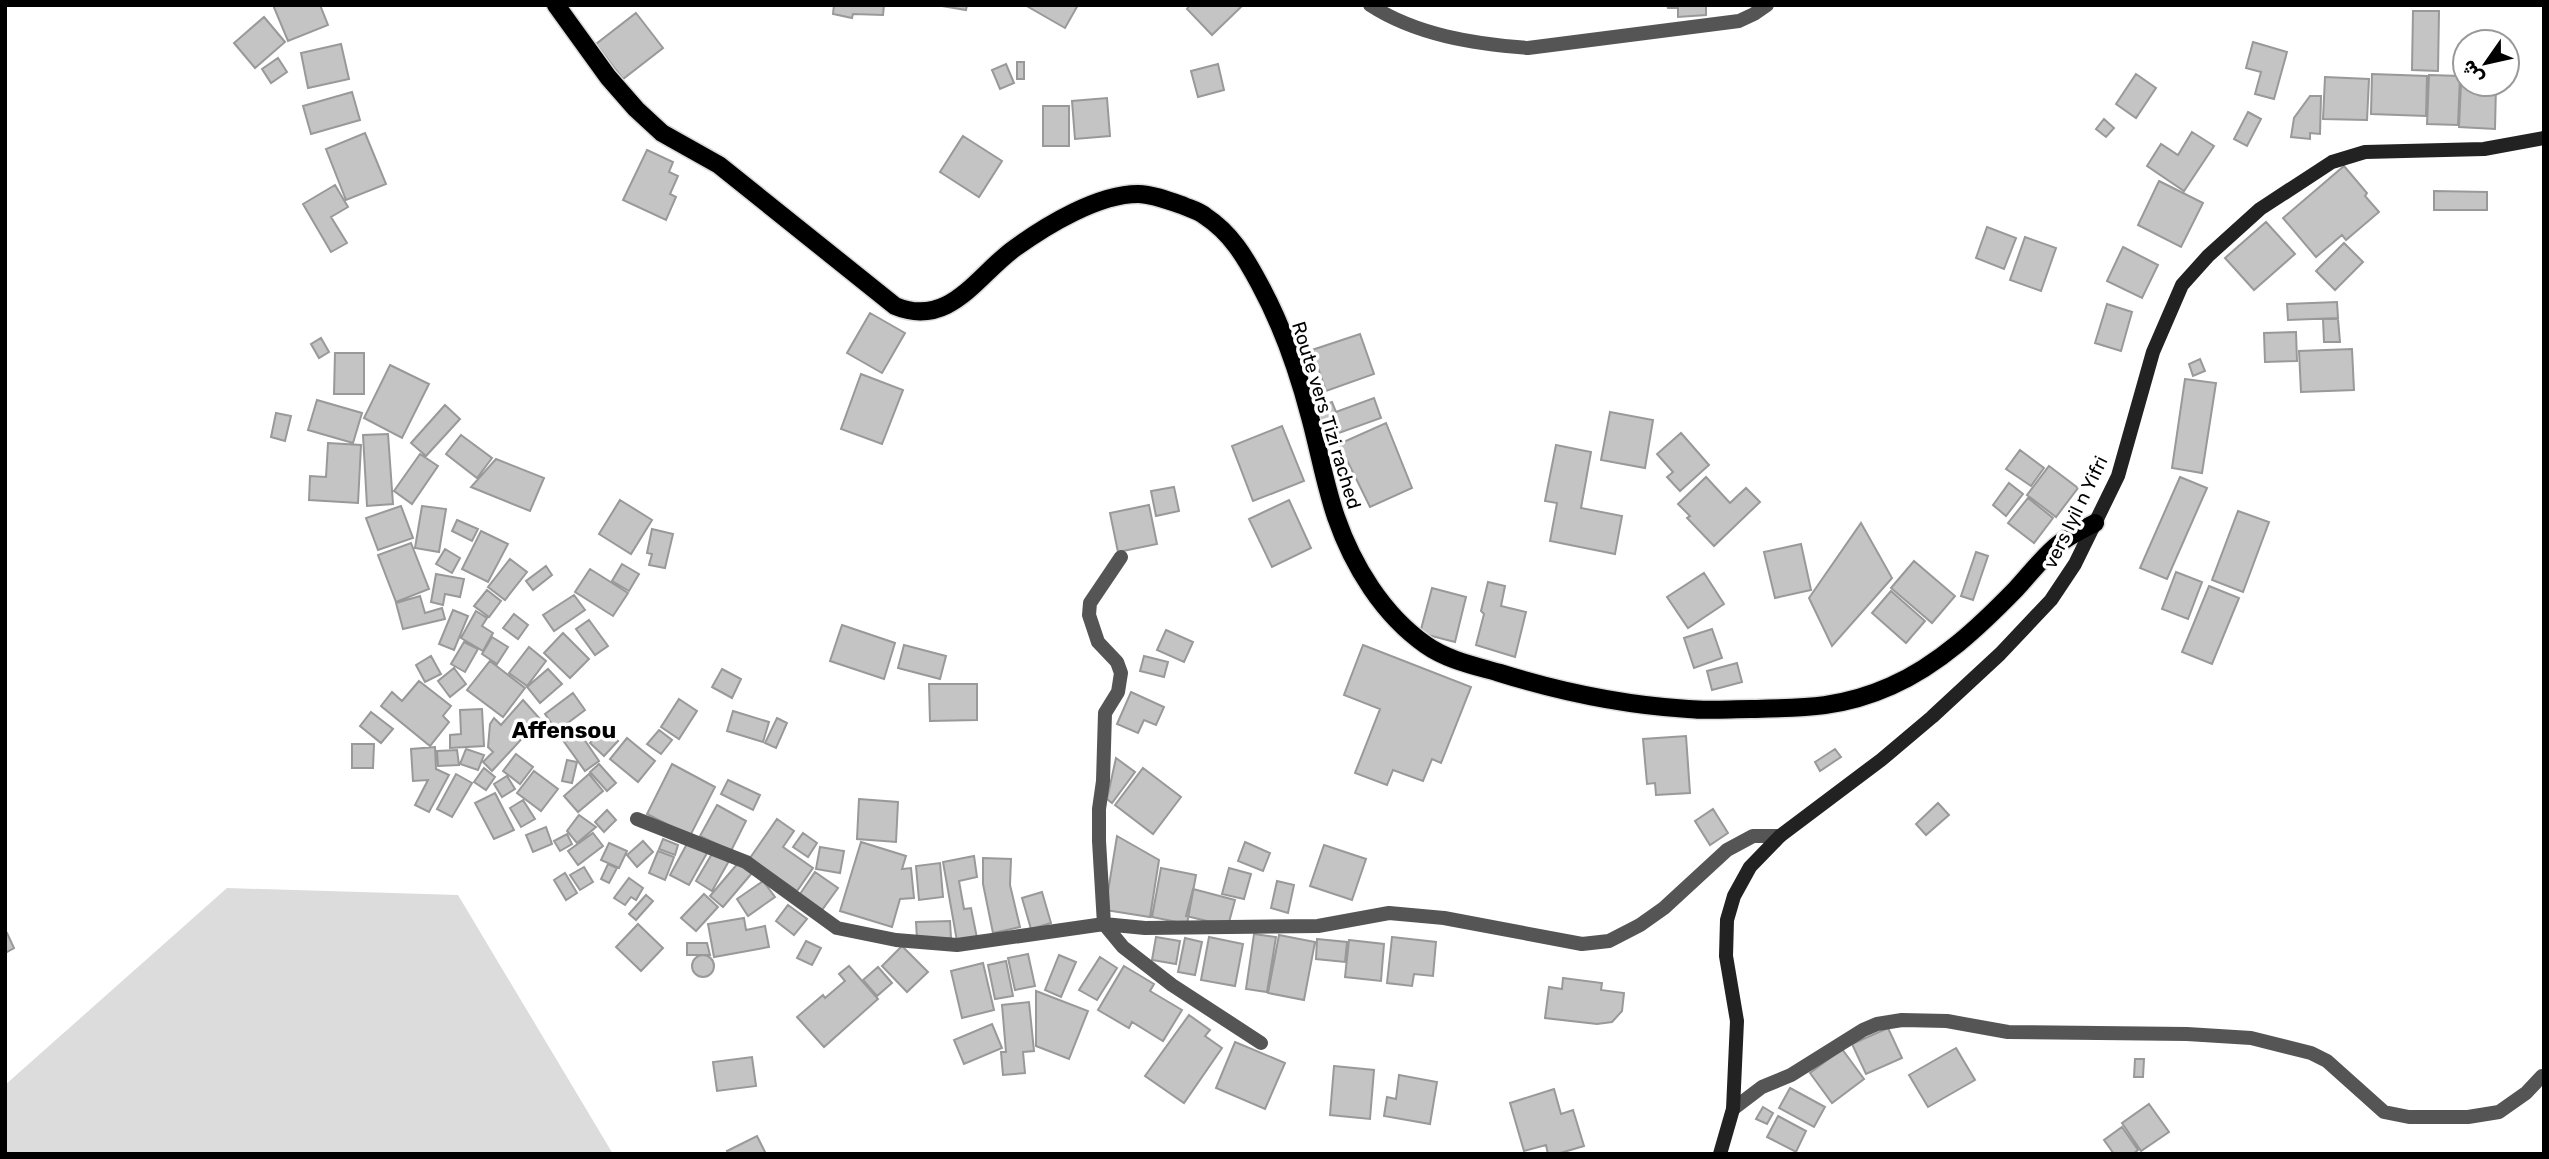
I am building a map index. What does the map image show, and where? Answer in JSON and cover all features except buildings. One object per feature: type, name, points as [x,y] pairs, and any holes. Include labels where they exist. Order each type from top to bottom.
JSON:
[{"type":"main road","name":"Route vers Tizi rached","points":[[556,5],[608,77],[662,133],[719,165],[895,306],[908,311],[920,313],[950,303],[979,283],[1013,250],[1097,201],[1139,194],[1172,201],[1203,213],[1226,233],[1244,254],[1269,304],[1292,359],[1335,515],[1349,550],[1368,583],[1393,617],[1428,647],[1465,663],[1524,681],[1592,697],[1689,709],[1788,708],[1843,704],[1893,685],[1931,664],[2011,594],[2059,544],[2095,523]]},
{"type":"main road","name":"vers Iγil n Yifri","points":[[1720,1154],[1733,1109],[1737,1021],[1726,956],[1727,920],[1734,896],[1750,867],[1780,836],[1881,760],[2000,654],[2051,600],[2075,564],[2118,476],[2153,352],[2182,285],[2232,232],[2259,209],[2332,162],[2365,152],[2484,149],[2544,138]]},
{"type":"street","points":[[1370,5],[1388,17],[1448,37],[1528,48],[1739,21],[1754,15],[1767,5]]},
{"type":"street","points":[[1121,558],[1090,603],[1089,615],[1098,642],[1116,662],[1121,673],[1118,692],[1105,713],[1103,781],[1099,809],[1104,924],[1123,947],[1172,985],[1261,1043]]},
{"type":"street","points":[[637,819],[746,862],[837,928],[896,940],[957,945],[1104,924],[1146,928],[1318,926],[1389,913],[1444,918],[1582,944],[1609,941],[1640,925],[1664,908],[1727,850],[1753,835],[1780,836]]},
{"type":"street","points":[[1733,1109],[1762,1087],[1791,1075],[1863,1030],[1877,1024],[1902,1020],[1947,1021],[2008,1032],[2187,1034],[2250,1038],[2311,1053],[2327,1061],[2384,1112],[2409,1117],[2468,1117],[2499,1112],[2526,1093],[2542,1076]]},
{"type":"shaded area","points":[[227,888],[458,895],[613,1154],[5,1154],[5,1085]]},
{"type":"district","name":"Affensou","points":[[564,730]]}]
